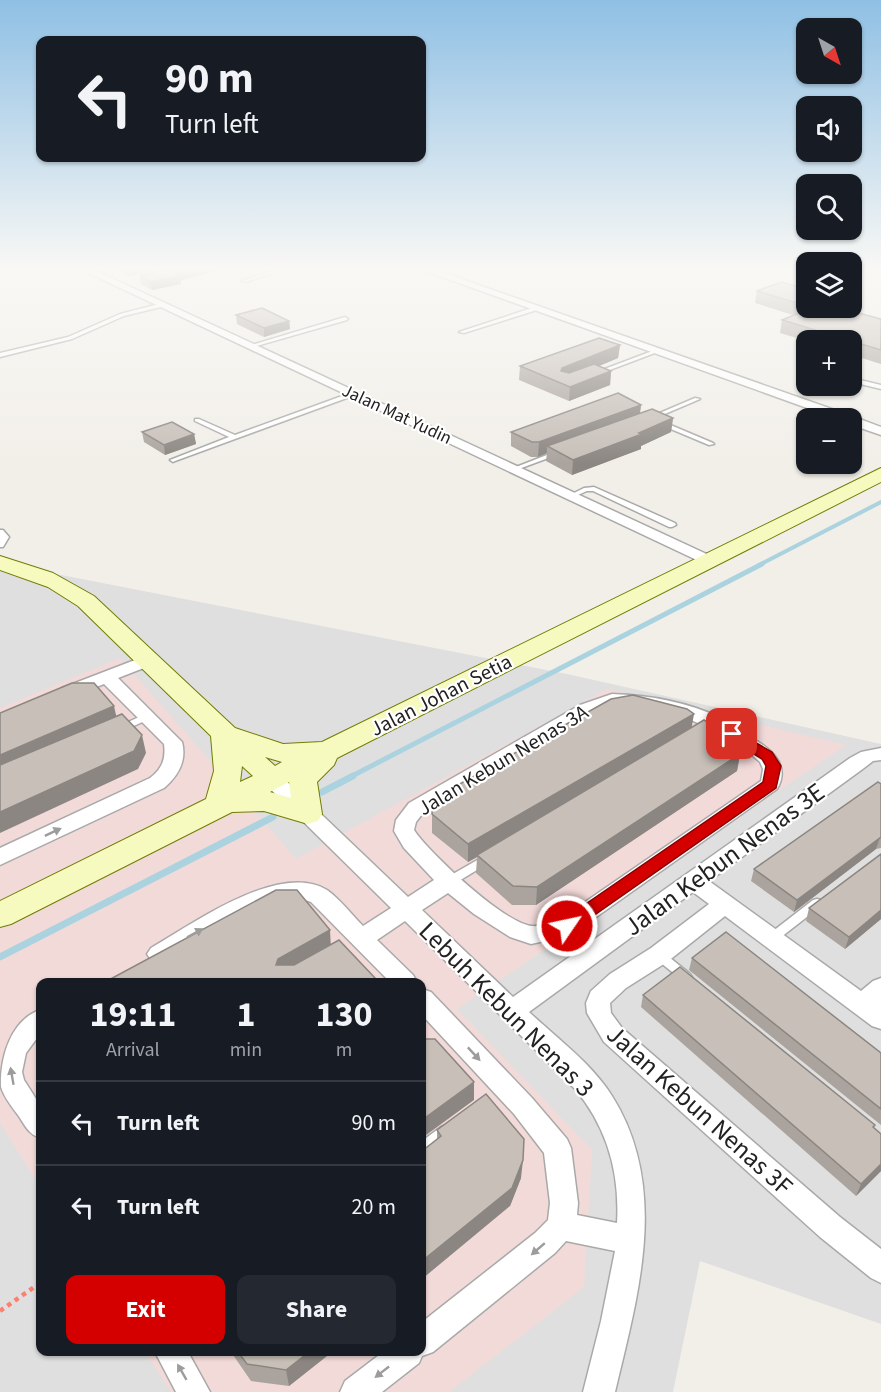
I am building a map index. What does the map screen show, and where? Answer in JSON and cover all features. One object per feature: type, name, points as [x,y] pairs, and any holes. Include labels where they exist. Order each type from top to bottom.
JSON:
[{"type":"main road","name":"Jalan Johan Setia","points":[[0,915],[881,474]]},
{"type":"main road","name":"Lebuh Kebun Nenas 3","points":[[0,563],[33,572],[68,586],[272,779]]},
{"type":"main road","points":[[217,807],[227,786],[229,769],[224,733],[282,753],[296,754],[338,747]]},
{"type":"main road","points":[[217,807],[254,800],[276,802],[308,814],[303,782],[312,769],[338,747]]},
{"type":"street","name":"Jalan Mat Yudin","points":[[225,334],[708,560]]},
{"type":"street","points":[[610,334],[817,408]]},
{"type":"street","points":[[862,424],[881,431]]},
{"type":"street","points":[[52,699],[148,660]]},
{"type":"street","points":[[0,857],[165,777],[174,759],[173,742],[106,676]]},
{"type":"street","name":"Jalan Kebun Nenas 3A","points":[[612,700],[642,702],[703,717],[709,726],[767,756],[773,766],[770,784],[567,926],[532,935],[515,931],[499,922],[450,880],[408,840],[404,831],[406,820],[416,808],[600,703],[612,700]]},
{"type":"street","name":"Jalan Kebun Nenas 3E","points":[[511,1012],[857,763],[868,756],[881,753]]},
{"type":"street","name":"Lebuh Kebun Nenas 3","points":[[272,779],[584,1082],[604,1106],[616,1132],[630,1177],[633,1218],[628,1274],[599,1392]]},
{"type":"street","points":[[357,941],[450,880]]},
{"type":"street","points":[[694,882],[871,1012],[881,988]]},
{"type":"street","points":[[138,965],[261,896],[299,890],[319,896],[357,941],[400,978]]},
{"type":"street","name":"Jalan Kebun Nenas 3F","points":[[725,904],[613,986],[599,999],[598,1010],[602,1021],[622,1043],[852,1246],[881,1268]]},
{"type":"street","points":[[426,1010],[557,1148],[564,1203],[561,1226],[525,1260],[426,1338]]},
{"type":"street","points":[[36,1024],[21,1037],[10,1060],[11,1081],[36,1120]]},
{"type":"street","points":[[561,1226],[631,1240]]},
{"type":"street","points":[[173,1356],[194,1392]]},
{"type":"street","points":[[356,1392],[403,1356]]},
{"type":"lane","points":[[0,355],[79,334]]},
{"type":"lane","points":[[251,346],[293,334]]},
{"type":"lane","points":[[594,374],[657,351]]},
{"type":"lane","points":[[862,382],[881,387]]},
{"type":"lane","points":[[173,460],[353,394]]},
{"type":"lane","points":[[640,423],[697,399]]},
{"type":"lane","points":[[650,419],[711,444]]},
{"type":"lane","points":[[197,420],[236,438]]},
{"type":"lane","points":[[514,469],[567,450]]},
{"type":"lane","points":[[571,496],[590,488],[600,490],[672,525]]},
{"type":"lane","points":[[0,532],[5,537],[0,545]]},
{"type":"lane","points":[[106,735],[148,716]]},
{"type":"lane","points":[[450,880],[501,850]]},
{"type":"lane","points":[[772,938],[826,896]]},
{"type":"lane","points":[[658,955],[696,985]]},
{"type":"lane","points":[[426,1146],[459,1122]]},
{"type":"path","points":[[0,1311],[36,1286]]},
{"type":"shaded area","points":[[0,563],[567,674],[881,744],[881,1324],[700,1261],[673,1392],[0,1392]]},
{"type":"shaded area","points":[[120,658],[296,859],[607,689],[846,745],[457,1009],[592,1150],[584,1287],[449,1392],[171,1392],[148,1356],[426,1356],[426,978],[36,978],[36,1180],[0,1123],[0,708]]},
{"type":"building","points":[[862,334],[881,334],[881,350],[862,344]]},
{"type":"building","points":[[599,338],[620,345],[562,368],[561,371],[569,373],[594,364],[611,371],[570,387],[520,366]]},
{"type":"building","points":[[618,393],[641,405],[539,442],[532,442],[511,432]]},
{"type":"building","points":[[652,409],[673,418],[639,433],[642,434],[573,460],[547,446]]},
{"type":"building","points":[[172,422],[194,434],[164,445],[142,432]]},
{"type":"building","points":[[72,683],[94,683],[114,706],[0,755],[0,713]]},
{"type":"building","points":[[633,695],[687,709],[694,714],[468,844],[432,814],[433,799],[611,699]]},
{"type":"building","points":[[122,714],[142,735],[134,751],[0,812],[0,765]]},
{"type":"building","points":[[704,720],[739,743],[740,754],[537,887],[513,886],[477,855]]},
{"type":"building","points":[[878,782],[881,784],[881,837],[797,900],[754,869]]},
{"type":"building","points":[[881,854],[881,910],[849,937],[809,908]]},
{"type":"building","points":[[276,890],[297,890],[330,930],[278,959],[276,965],[294,965],[339,940],[375,978],[112,978]]},
{"type":"building","points":[[726,932],[881,1053],[881,1109],[692,958]]},
{"type":"building","points":[[680,967],[875,1125],[873,1127],[881,1134],[881,1164],[861,1184],[643,995]]},
{"type":"building","points":[[426,1039],[435,1039],[474,1082],[426,1117]]},
{"type":"building","points":[[486,1094],[524,1139],[523,1160],[512,1188],[426,1258],[426,1148],[441,1136],[437,1130]]},
{"type":"building","points":[[241,1356],[304,1356],[286,1370],[247,1364]]},
{"type":"waterway","points":[[759,565],[881,502]]},
{"type":"waterway","points":[[350,777],[762,564]]},
{"type":"waterway","points":[[322,792],[353,776]]},
{"type":"waterway","points":[[0,957],[273,817]]},
{"type":"route","points":[[567,926],[770,784],[774,776],[773,766],[767,756],[732,734]]}]
